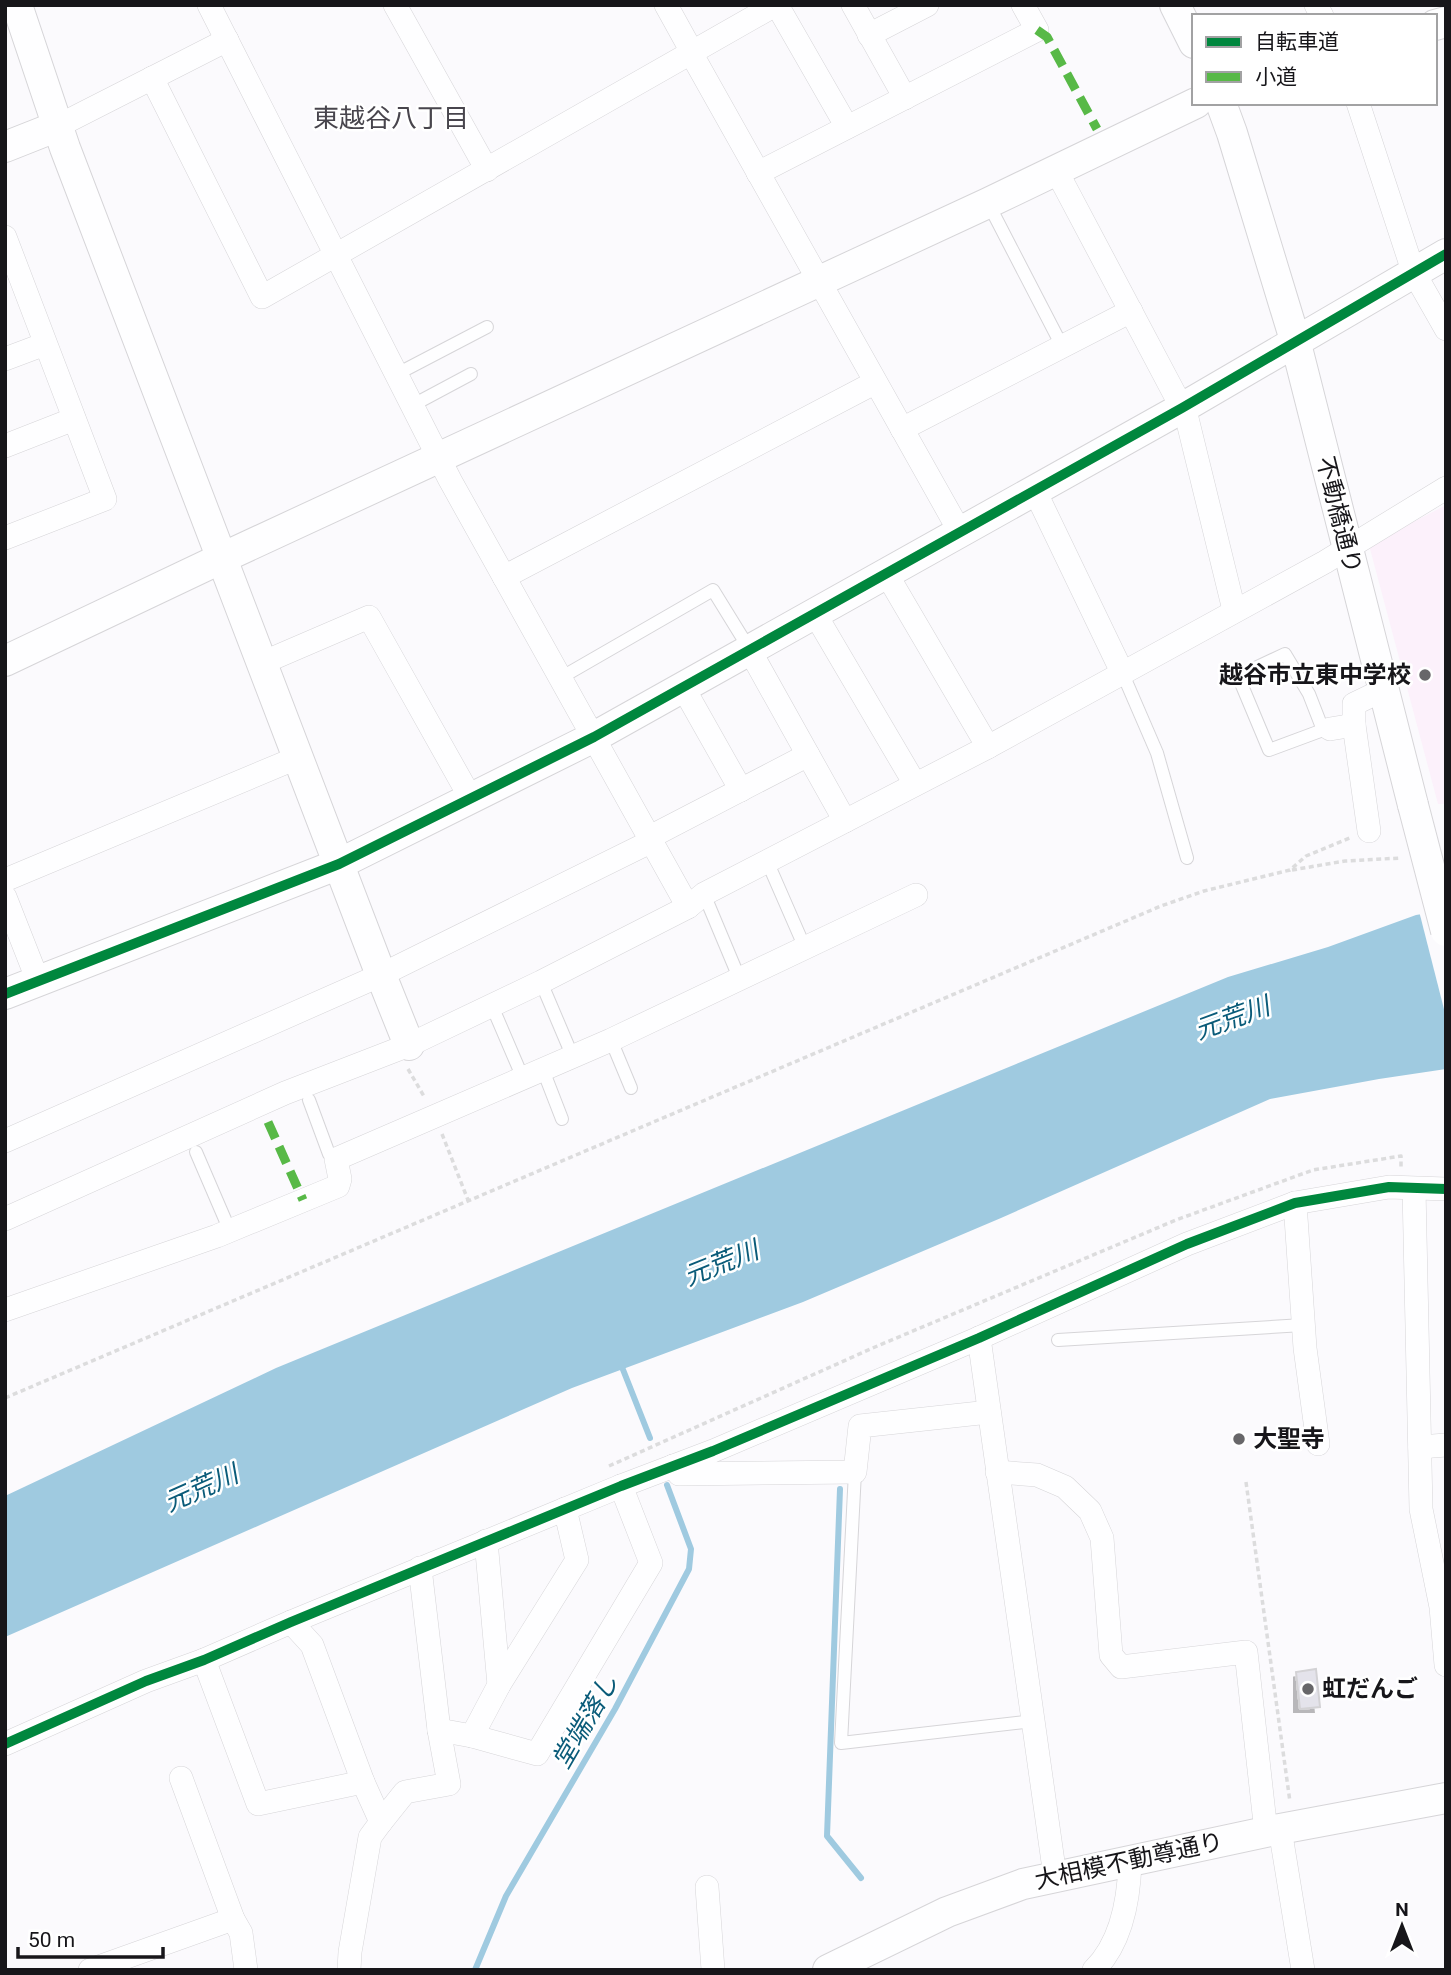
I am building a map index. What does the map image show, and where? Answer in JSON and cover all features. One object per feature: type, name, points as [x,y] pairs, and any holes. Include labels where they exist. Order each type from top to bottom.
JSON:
[{"type":"street","points":[[17,5],[58,126],[409,1045]]},
{"type":"street","points":[[209,5],[439,457],[504,577],[651,839],[696,900]]},
{"type":"street","points":[[395,5],[487,170]]},
{"type":"street","points":[[666,5],[874,383],[960,532]]},
{"type":"street","points":[[152,78],[262,297],[776,5],[847,127]]},
{"type":"street","points":[[853,5],[905,98]]},
{"type":"street","points":[[869,35],[927,5]]},
{"type":"street","points":[[758,173],[1037,30],[1023,5]]},
{"type":"street","points":[[1175,5],[1192,39]]},
{"type":"street","points":[[5,147],[58,126],[227,40]]},
{"type":"street","points":[[5,661],[988,203],[1192,105]]},
{"type":"street","name":"不動橋通り","points":[[1221,105],[1232,133],[1295,340],[1446,931]]},
{"type":"street","points":[[1359,105],[1413,271],[1446,329]]},
{"type":"street","points":[[1056,170],[1183,407],[1234,610]]},
{"type":"street","points":[[5,237],[11,268],[45,344],[105,499],[5,538]]},
{"type":"street","points":[[5,994],[339,864],[594,737],[684,689],[1183,407],[1446,254]]},
{"type":"street","points":[[901,429],[1131,311]]},
{"type":"street","points":[[5,359],[45,344]]},
{"type":"street","points":[[504,577],[874,383]]},
{"type":"street","points":[[5,446],[74,419]]},
{"type":"street","points":[[5,1219],[285,1093],[409,1045],[541,982],[988,747],[1325,562],[1446,488]]},
{"type":"street","points":[[1034,489],[1122,673]]},
{"type":"street","points":[[886,573],[988,747]]},
{"type":"street","points":[[815,614],[915,784]]},
{"type":"street","points":[[262,663],[369,617],[470,797]]},
{"type":"street","points":[[750,650],[845,821]]},
{"type":"street","points":[[684,689],[741,790]]},
{"type":"street","points":[[1365,832],[1354,704],[1383,690]]},
{"type":"street","points":[[1326,729],[1354,725]]},
{"type":"street","points":[[5,1141],[381,975],[651,839],[808,755]]},
{"type":"street","points":[[5,880],[299,757]]},
{"type":"street","points":[[5,1310],[230,1231],[338,1186],[340,1180],[336,1158],[421,1124],[611,1040],[916,895]]},
{"type":"street","points":[[5,897],[38,981]]},
{"type":"street","points":[[5,1745],[146,1681],[204,1660],[979,1338],[1187,1244],[1295,1203],[1389,1187],[1446,1189]]},
{"type":"street","points":[[1414,1189],[1421,1509],[1441,1607],[1446,1665]]},
{"type":"street","points":[[1295,1203],[1303,1325],[1318,1444]]},
{"type":"street","points":[[979,1338],[1055,1876]]},
{"type":"street","points":[[673,1466],[679,1474],[855,1472],[860,1426],[989,1412]]},
{"type":"street","points":[[1420,1447],[1446,1445]]},
{"type":"street","points":[[997,1472],[1037,1475],[1065,1487],[1090,1511],[1102,1538],[1111,1655],[1121,1667],[1246,1652],[1280,1829],[1303,1970]]},
{"type":"street","points":[[439,1730],[537,1754],[651,1563],[621,1486]]},
{"type":"street","points":[[472,1736],[499,1685],[577,1560],[565,1509]]},
{"type":"street","points":[[485,1541],[499,1685]]},
{"type":"street","points":[[349,1970],[370,1837],[405,1792],[449,1784],[439,1730],[420,1569]]},
{"type":"street","points":[[312,1645],[314,1613]]},
{"type":"street","points":[[291,1622],[312,1645],[363,1782],[381,1822]]},
{"type":"street","points":[[204,1660],[258,1804],[363,1782]]},
{"type":"street","points":[[181,1778],[233,1919],[241,1933],[246,1970]]},
{"type":"street","name":"大相模不動尊通り","points":[[828,1970],[947,1912],[1023,1884],[1280,1829],[1446,1798]]},
{"type":"street","points":[[1094,1970],[1108,1956],[1129,1894],[1130,1862]]},
{"type":"street","points":[[707,1887],[713,1970]]},
{"type":"street","points":[[90,1970],[233,1919]]},
{"type":"lane","points":[[988,203],[1062,346]]},
{"type":"lane","points":[[397,374],[487,327]]},
{"type":"lane","points":[[413,405],[471,374]]},
{"type":"lane","points":[[562,677],[713,590],[750,650]]},
{"type":"lane","points":[[1285,654],[1326,729],[1269,750],[1238,676],[1285,654]]},
{"type":"lane","points":[[1122,673],[1157,753],[1186,858]]},
{"type":"lane","points":[[767,861],[805,948]]},
{"type":"lane","points":[[696,900],[740,980]]},
{"type":"lane","points":[[541,982],[572,1055]]},
{"type":"lane","points":[[492,1006],[562,1119]]},
{"type":"lane","points":[[611,1040],[631,1088]]},
{"type":"lane","points":[[309,1100],[329,1154],[337,1161]]},
{"type":"lane","points":[[196,1152],[230,1231]]},
{"type":"lane","points":[[1058,1340],[1303,1325]]},
{"type":"lane","points":[[855,1472],[841,1743],[1033,1721]]},
{"type":"path","points":[[1290,870],[1306,856],[1365,832]]},
{"type":"path","points":[[5,1398],[1161,906],[1204,891],[1290,870],[1345,861],[1401,858]]},
{"type":"path","points":[[603,1469],[875,1347],[1176,1220],[1313,1170],[1401,1156]]},
{"type":"path","points":[[462,1185],[468,1200]]},
{"type":"path","points":[[1246,1482],[1280,1829]]},
{"type":"shaded area","name":"越谷市立東中学校","points":[[1446,505],[1446,804],[1438,804],[1369,545]]},
{"type":"water","name":"元荒川","points":[[1446,910],[1446,1069],[1270,1099],[803,1302],[572,1388],[5,1637],[5,1496],[276,1368],[1228,977],[1328,947],[1416,915]]},
{"type":"pier","points":[[1446,907],[1446,1017],[1419,911]]},
{"type":"building","name":"虹だんご","points":[[1316,1669],[1320,1707],[1300,1709],[1296,1672]]},
{"type":"waterway","name":"堂端落し","points":[[620,1362],[650,1438]]},
{"type":"waterway","name":"堂端落し","points":[[475,1970],[506,1896],[615,1709],[689,1569],[691,1549],[667,1485]]},
{"type":"waterway","points":[[840,1489],[827,1836],[861,1878]]},
{"type":"marked path","points":[[1037,30],[1047,37],[1097,129]]},
{"type":"marked path","points":[[268,1122],[303,1200]]},
{"type":"cycle path","points":[[5,994],[339,864],[594,737],[1182,408],[1446,254]]},
{"type":"cycle path","points":[[5,1744],[146,1681],[204,1660],[621,1486],[713,1451],[979,1338],[1187,1244],[1295,1203],[1389,1187],[1446,1189]]},
{"type":"place","name":"越谷市立東中学校","points":[[1425,675]]},
{"type":"place","name":"大聖寺","points":[[1239,1439]]},
{"type":"place","name":"虹だんご","points":[[1308,1689]]},
{"type":"district","name":"東越谷八丁目","points":[[391,118]]}]
